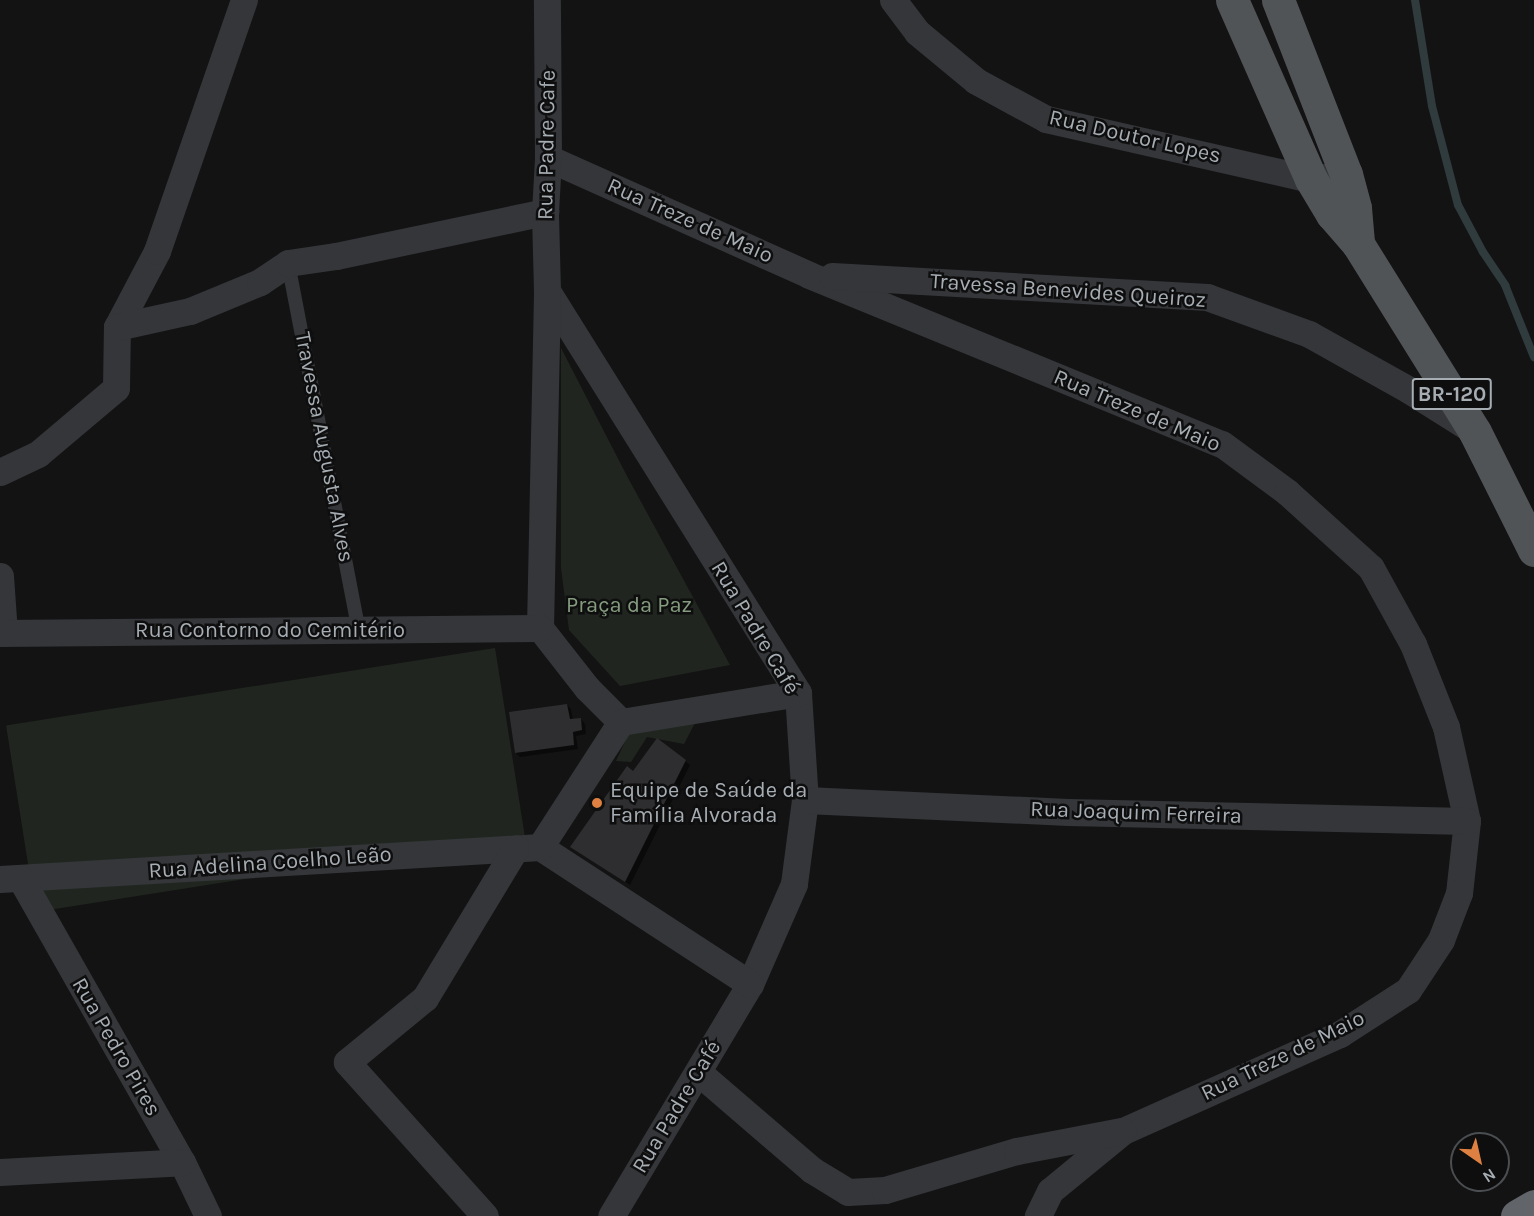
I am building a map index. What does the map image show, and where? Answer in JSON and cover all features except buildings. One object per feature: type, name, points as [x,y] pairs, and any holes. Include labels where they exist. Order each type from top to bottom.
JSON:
[{"type":"highway","points":[[1517,1216],[1534,1206]]},
{"type":"main road","points":[[1232,0],[1311,178]]},
{"type":"main road","name":"BR-120","points":[[1278,0],[1346,174],[1355,208],[1358,244]]},
{"type":"main road","name":"BR-120","points":[[1311,178],[1332,214],[1358,244],[1475,432],[1534,550]]},
{"type":"street","points":[[0,472],[38,454],[116,388],[117,327],[157,251],[244,0]]},
{"type":"street","name":"Rua Padre Cafe","points":[[547,0],[548,158],[545,212],[547,291]]},
{"type":"street","name":"Rua Doutor Lopes","points":[[893,0],[917,32],[976,81],[1046,119],[1311,178],[1346,174]]},
{"type":"street","name":"Rua Treze de Maio","points":[[548,158],[809,275],[1222,444],[1287,492],[1371,568],[1413,644],[1446,727],[1467,821],[1460,893],[1441,940],[1408,990],[1340,1034],[1123,1131],[1050,1191],[1038,1216]]},
{"type":"street","points":[[117,327],[190,311],[260,282],[288,263],[336,256],[545,212]]},
{"type":"street","name":"Travessa Benevides Queiroz","points":[[809,275],[1207,297],[1309,334],[1408,390],[1475,432]]},
{"type":"street","points":[[547,291],[540,628],[587,688],[621,722]]},
{"type":"street","name":"Rua Padre Café","points":[[547,291],[798,693],[805,800],[794,884],[750,984],[611,1216]]},
{"type":"street","points":[[0,576],[2,633]]},
{"type":"street","name":"Rua Contorno do Cemitério","points":[[2,633],[540,628]]},
{"type":"street","points":[[485,1216],[347,1062],[425,998],[528,847],[621,722],[798,693]]},
{"type":"street","name":"Rua Joaquim Ferreira","points":[[805,800],[1068,813],[1467,821]]},
{"type":"street","points":[[528,847],[750,984]]},
{"type":"street","name":"Rua Adelina Coelho Leão","points":[[10,879],[528,847]]},
{"type":"street","name":"Rua Pedro Pires","points":[[10,879],[182,1162],[208,1216]]},
{"type":"street","points":[[698,1072],[812,1170],[848,1192],[885,1190],[1017,1151],[1123,1131]]},
{"type":"street","points":[[0,1172],[182,1162]]},
{"type":"lane","name":"Travessa Augusta Alves","points":[[288,263],[359,631]]},
{"type":"green space","name":"Praça da Paz","points":[[561,348],[628,478],[730,665],[620,686],[569,630],[561,568]]},
{"type":"green space","points":[[495,648],[525,835],[36,912],[6,725]]},
{"type":"green space","points":[[697,719],[684,744],[647,737],[631,762],[616,761],[630,731]]},
{"type":"waterway","points":[[1415,0],[1432,106],[1458,205],[1483,252],[1505,285],[1534,357]]},
{"type":"place","name":"Equipe de Saúde da Família Alvorada","points":[[597,803]]}]
